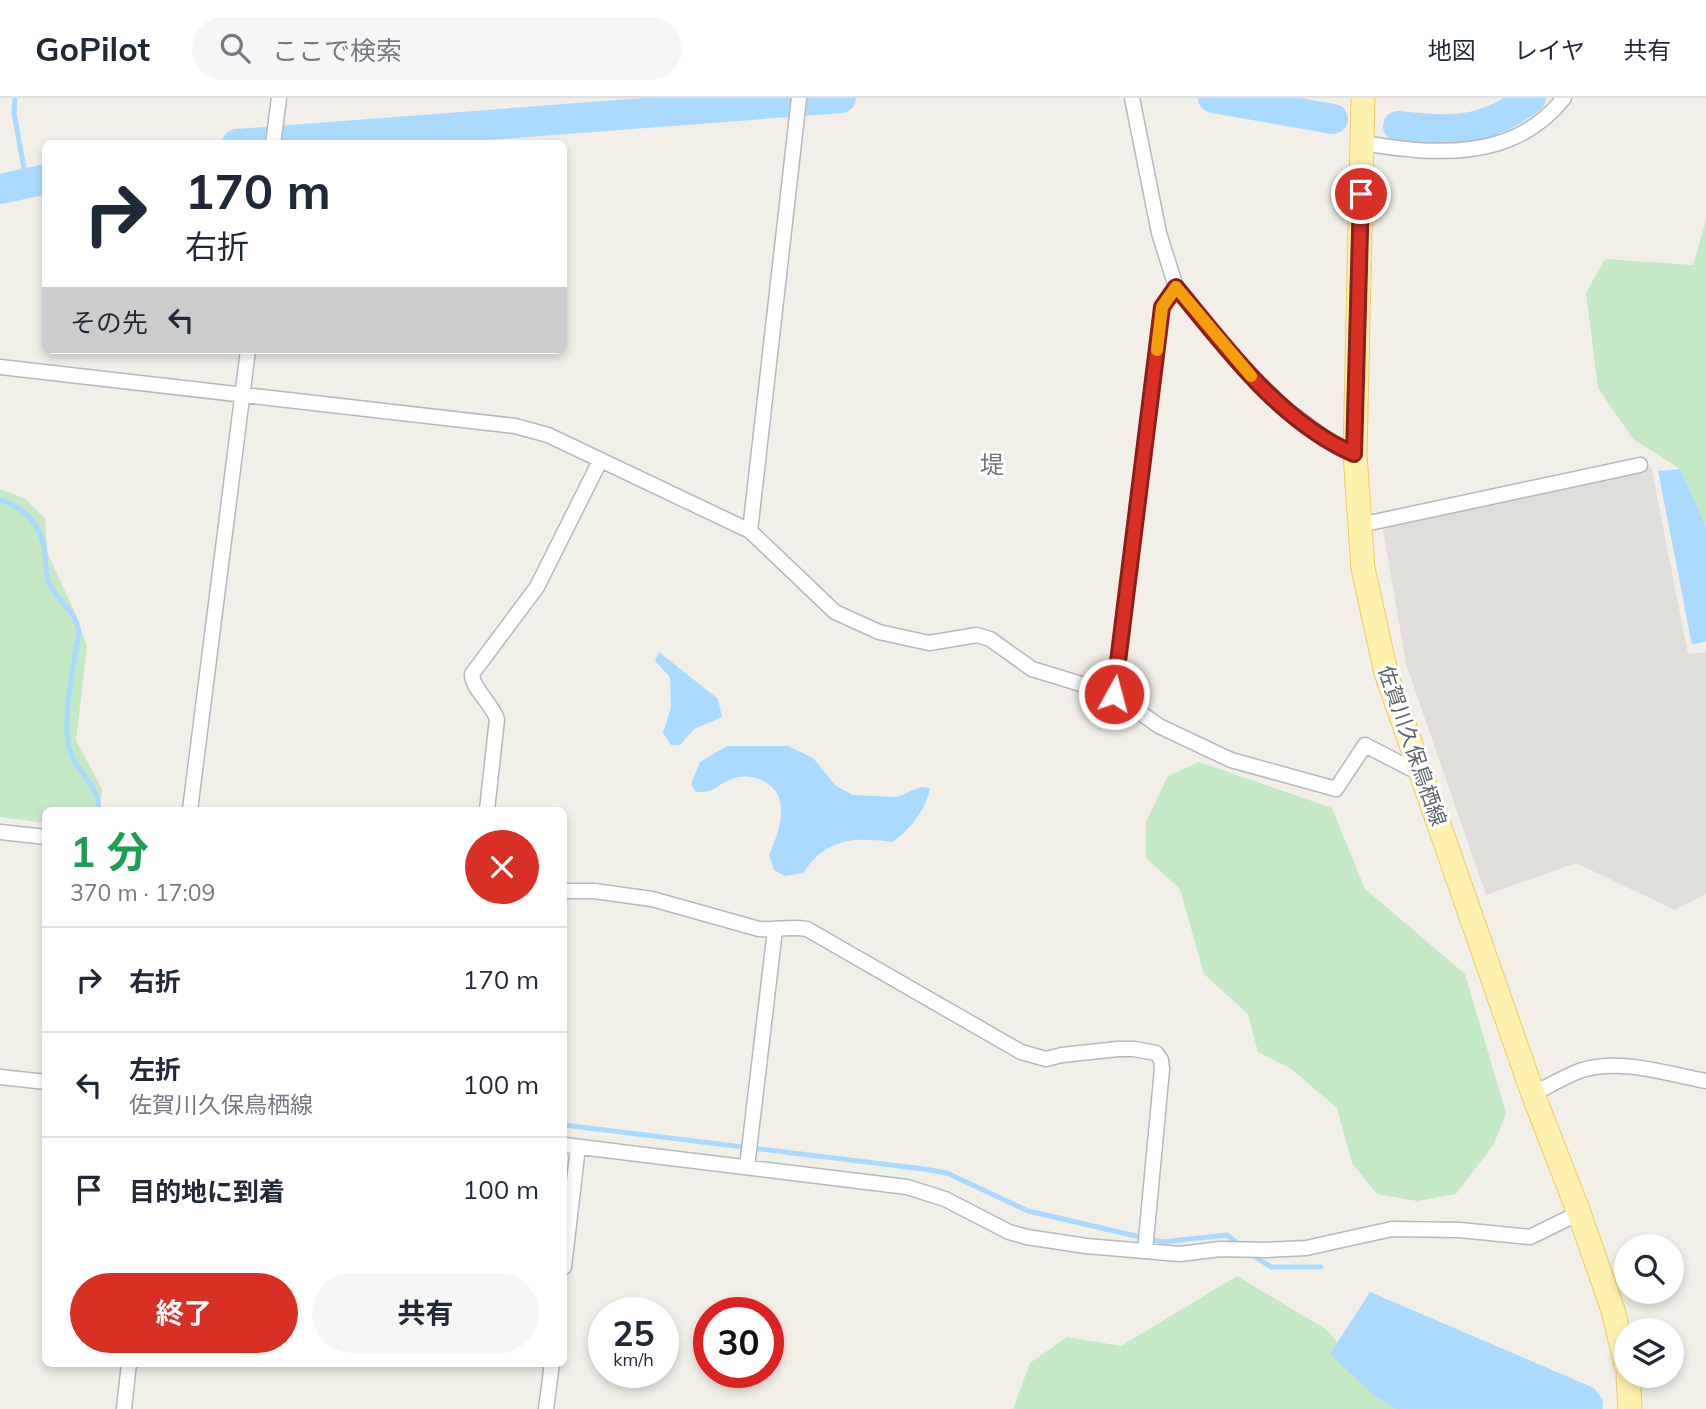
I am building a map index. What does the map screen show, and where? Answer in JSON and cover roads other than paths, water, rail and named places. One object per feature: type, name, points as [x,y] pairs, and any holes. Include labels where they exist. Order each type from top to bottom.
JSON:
[{"type":"main road","name":"佐賀川久保鳥栖線","points":[[1363,98],[1354,454],[1363,568],[1386,673],[1533,1094],[1579,1213],[1615,1318]]},
{"type":"main road","points":[[1629,1388],[1630,1409]]},
{"type":"street","points":[[274,140],[279,98]]},
{"type":"street","points":[[750,531],[799,98]]},
{"type":"street","points":[[1363,142],[1379,147],[1450,152],[1481,149],[1533,126],[1564,98]]},
{"type":"street","points":[[1133,103],[1159,233],[1176,287],[1244,369],[1286,409],[1337,447],[1354,454]]},
{"type":"street","points":[[1114,694],[1162,307],[1176,287]]},
{"type":"street","points":[[190,807],[247,354]]},
{"type":"street","points":[[0,368],[515,426],[548,435],[750,531],[835,612],[878,632],[929,643],[977,635],[990,639],[1032,669],[1114,694],[1158,726],[1231,760],[1336,789],[1365,745],[1421,774]]},
{"type":"street","points":[[487,807],[497,719],[493,707],[472,682],[472,674],[537,587],[600,461]]},
{"type":"street","points":[[1360,525],[1640,465]]},
{"type":"street","points":[[0,832],[42,837]]},
{"type":"street","points":[[567,891],[594,891],[652,900],[730,922],[775,930],[793,926],[807,929],[1021,1052],[1046,1059],[1118,1049],[1156,1053],[1161,1060],[1162,1069],[1145,1251]]},
{"type":"street","points":[[747,1167],[775,930]]},
{"type":"street","points":[[1533,1094],[1582,1070],[1602,1066],[1625,1066],[1706,1081]]},
{"type":"street","points":[[0,1077],[42,1082]]},
{"type":"street","points":[[567,1215],[571,1146],[907,1187],[945,1199],[1009,1232],[1027,1237],[1086,1246],[1180,1254],[1220,1249],[1306,1248],[1392,1229],[1460,1230],[1530,1237],[1579,1213]]},
{"type":"street","points":[[124,1409],[129,1367]]},
{"type":"street","points":[[546,1409],[551,1367]]},
{"type":"water","points":[[1680,469],[1706,527],[1706,641],[1692,645],[1658,471]]},
{"type":"water","points":[[659,652],[718,699],[722,717],[694,729],[680,745],[671,745],[663,733],[671,707],[670,677],[655,661]]},
{"type":"water","points":[[727,746],[788,746],[813,758],[836,786],[853,795],[897,797],[921,787],[930,788],[916,819],[892,842],[842,842],[822,853],[803,873],[785,876],[774,870],[769,855],[781,815],[778,796],[772,788],[759,779],[747,777],[731,779],[707,791],[696,792],[691,784],[700,762]]},
{"type":"water","points":[[1370,1292],[1594,1388],[1603,1400],[1602,1409],[1397,1409],[1376,1397],[1330,1354]]},
{"type":"waterway","points":[[15,98],[14,113],[24,168],[18,185]]},
{"type":"waterway","points":[[290,140],[841,98]]},
{"type":"waterway","points":[[1213,98],[1333,119]]},
{"type":"waterway","points":[[1398,126],[1453,129],[1483,124],[1499,118],[1531,98]]},
{"type":"waterway","points":[[0,189],[42,180]]},
{"type":"waterway","points":[[0,500],[25,513],[37,527],[43,544],[48,581],[77,624],[79,632],[70,689],[67,734],[72,756],[91,784],[99,807]]},
{"type":"waterway","points":[[567,1125],[947,1173],[1028,1211],[1162,1242],[1227,1235],[1241,1246]]},
{"type":"waterway","points":[[1251,1254],[1271,1267],[1321,1267]]},
{"type":"district","name":"堤","points":[[992,465]]}]
